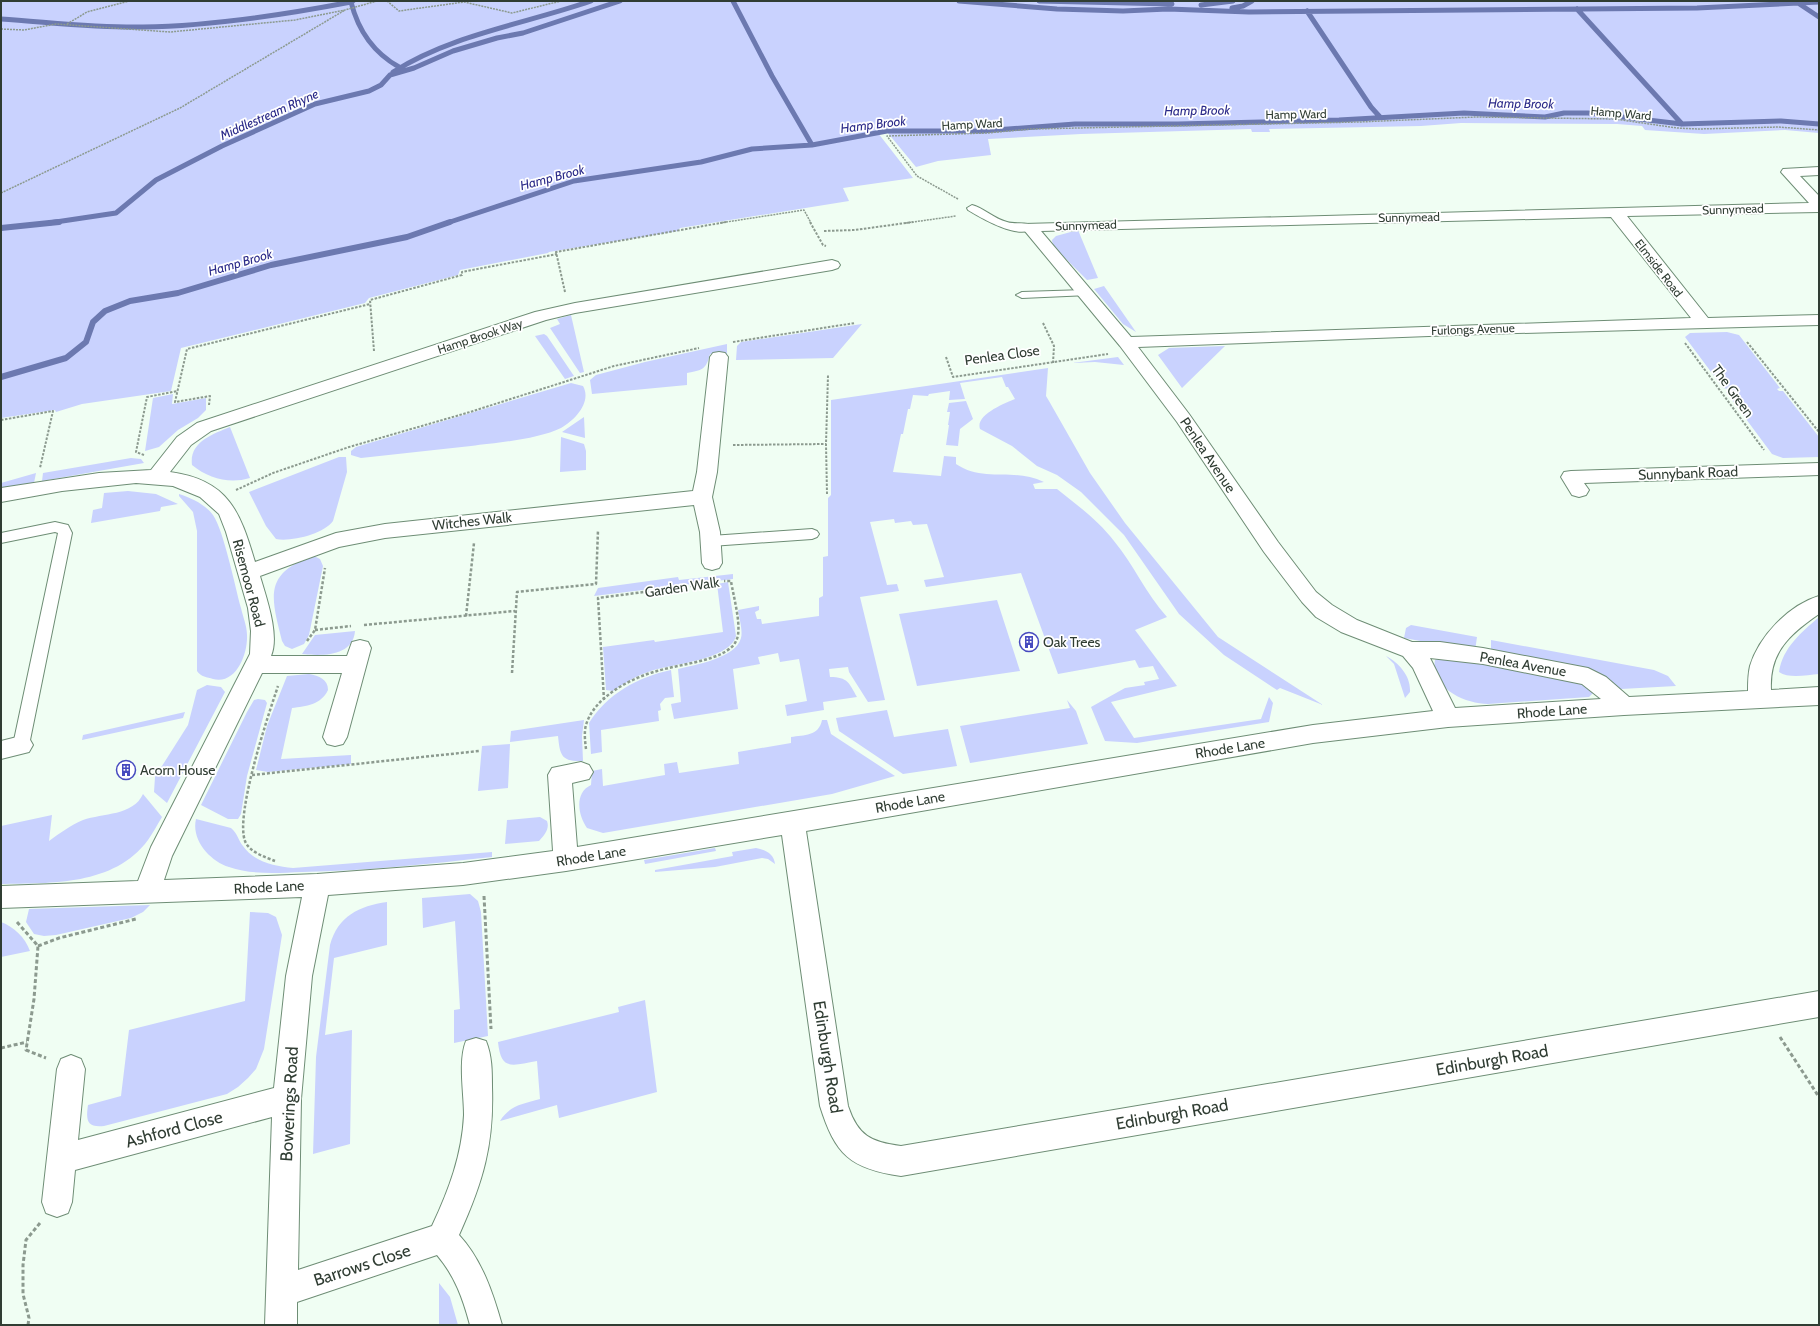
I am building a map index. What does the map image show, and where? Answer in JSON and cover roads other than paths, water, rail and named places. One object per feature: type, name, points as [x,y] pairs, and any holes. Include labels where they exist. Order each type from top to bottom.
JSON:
[{"type":"street","points":[[1819,171],[1788,172],[1819,206]]},
{"type":"street","name":"Sunnymead","points":[[1029,227],[1790,208],[1819,206]]},
{"type":"street","name":"Elmside Road","points":[[1615,212],[1703,323]]},
{"type":"street","name":"Penlea Avenue","points":[[1029,227],[1129,346],[1183,418],[1271,547],[1309,597],[1324,611],[1343,622],[1410,650],[1422,662],[1448,718]]},
{"type":"street","name":"Hamp Brook Way","points":[[161,470],[184,441],[204,427],[541,316],[569,309],[832,265]]},
{"type":"street","name":"Furlongs Avenue","points":[[1129,346],[1474,329],[1819,320]]},
{"type":"street","points":[[712,563],[711,541],[702,496],[722,350]]},
{"type":"street","name":"Risemoor Road","points":[[1,495],[36,488],[128,476],[161,470],[176,480],[215,498],[222,504],[230,516],[255,595],[263,638],[261,654],[160,855],[147,892]]},
{"type":"street","name":"Sunnybank Road","points":[[1579,490],[1571,477],[1779,470],[1817,472]]},
{"type":"street","name":"Witches Walk","points":[[248,572],[329,543],[385,531],[702,496]]},
{"type":"street","points":[[1760,700],[1762,665],[1772,646],[1785,629],[1819,604]]},
{"type":"street","name":"Penlea Avenue","points":[[1410,650],[1440,650],[1577,673],[1598,683],[1624,706]]},
{"type":"street","points":[[256,665],[285,665],[357,656],[335,737]]},
{"type":"street","name":"Rhode Lane","points":[[3,896],[318,885],[483,871],[566,860],[794,823],[1008,784],[1313,734],[1448,718],[1624,706],[1819,696]]},
{"type":"street","points":[[566,860],[560,775],[581,772]]},
{"type":"street","name":"Edinburgh Road","points":[[794,823],[834,1106],[839,1124],[844,1134],[850,1141],[865,1152],[888,1160],[909,1159],[1819,1004]]},
{"type":"street","name":"Bowerings Road","points":[[281,1325],[287,1099],[299,976],[318,885]]},
{"type":"street","points":[[476,1051],[479,1096],[478,1128],[467,1178],[442,1238],[459,1256],[468,1272],[478,1294],[486,1325]]},
{"type":"street","points":[[58,1202],[71,1068]]},
{"type":"street","name":"Ashford Close","points":[[62,1159],[287,1099]]},
{"type":"street","name":"Barrows Close","points":[[282,1291],[442,1238]]},
{"type":"lane","points":[[972,208],[997,223],[1009,227],[1029,227]]},
{"type":"lane","points":[[1022,295],[1085,293]]},
{"type":"lane","points":[[1,538],[55,527],[63,528],[65,533],[11,748]]},
{"type":"lane","points":[[711,541],[812,534]]},
{"type":"waterway","points":[[393,72],[416,59],[465,39],[591,1]]},
{"type":"waterway","name":"Middlestream Rhyne","points":[[49,223],[116,213],[156,180],[222,146],[315,104],[369,91],[381,85],[390,75],[414,68],[453,51],[497,38],[523,33],[620,1]]},
{"type":"waterway","points":[[733,1],[772,76],[812,145]]},
{"type":"waterway","name":"Middlestream Rhyne","points":[[959,1],[1057,9],[1123,11],[1168,9],[1249,12],[1307,11]]},
{"type":"waterway","points":[[1039,1],[1172,4]]},
{"type":"waterway","points":[[1201,5],[1233,1]]},
{"type":"waterway","points":[[1232,8],[1243,6],[1252,1]]},
{"type":"waterway","points":[[1,19],[108,27],[169,26],[248,19],[351,2]]},
{"type":"waterway","points":[[351,2],[358,22],[368,40],[382,55],[399,67]]},
{"type":"waterway","name":"Middlestream Rhyne","points":[[1798,3],[1819,2]]},
{"type":"waterway","name":"Middlestream Rhyne","points":[[1577,9],[1697,8],[1798,3]]},
{"type":"waterway","points":[[1798,3],[1819,17]]},
{"type":"waterway","name":"Middlestream Rhyne","points":[[1307,11],[1577,9]]},
{"type":"waterway","points":[[1577,9],[1682,124]]},
{"type":"waterway","points":[[1307,11],[1371,107],[1380,117]]},
{"type":"waterway","name":"Hamp Brook","points":[[812,145],[887,131],[982,131],[1075,124],[1178,124],[1339,120],[1464,113],[1545,117],[1564,113],[1588,113],[1682,124]]},
{"type":"waterway","name":"Hamp Brook","points":[[1682,124],[1781,121],[1819,124]]},
{"type":"waterway","name":"Hamp Brook","points":[[450,222],[574,181],[701,162],[752,149],[812,145]]},
{"type":"waterway","name":"Middlestream Rhyne","points":[[1,228],[59,222]]},
{"type":"waterway","name":"Hamp Brook","points":[[1,377],[66,358],[86,342],[93,322],[105,311],[130,301],[178,293],[271,265],[407,237],[450,222]]},
{"type":"place","name":"Oak Trees","points":[[1029,642]]},
{"type":"place","name":"Acorn House","points":[[126,770]]}]
